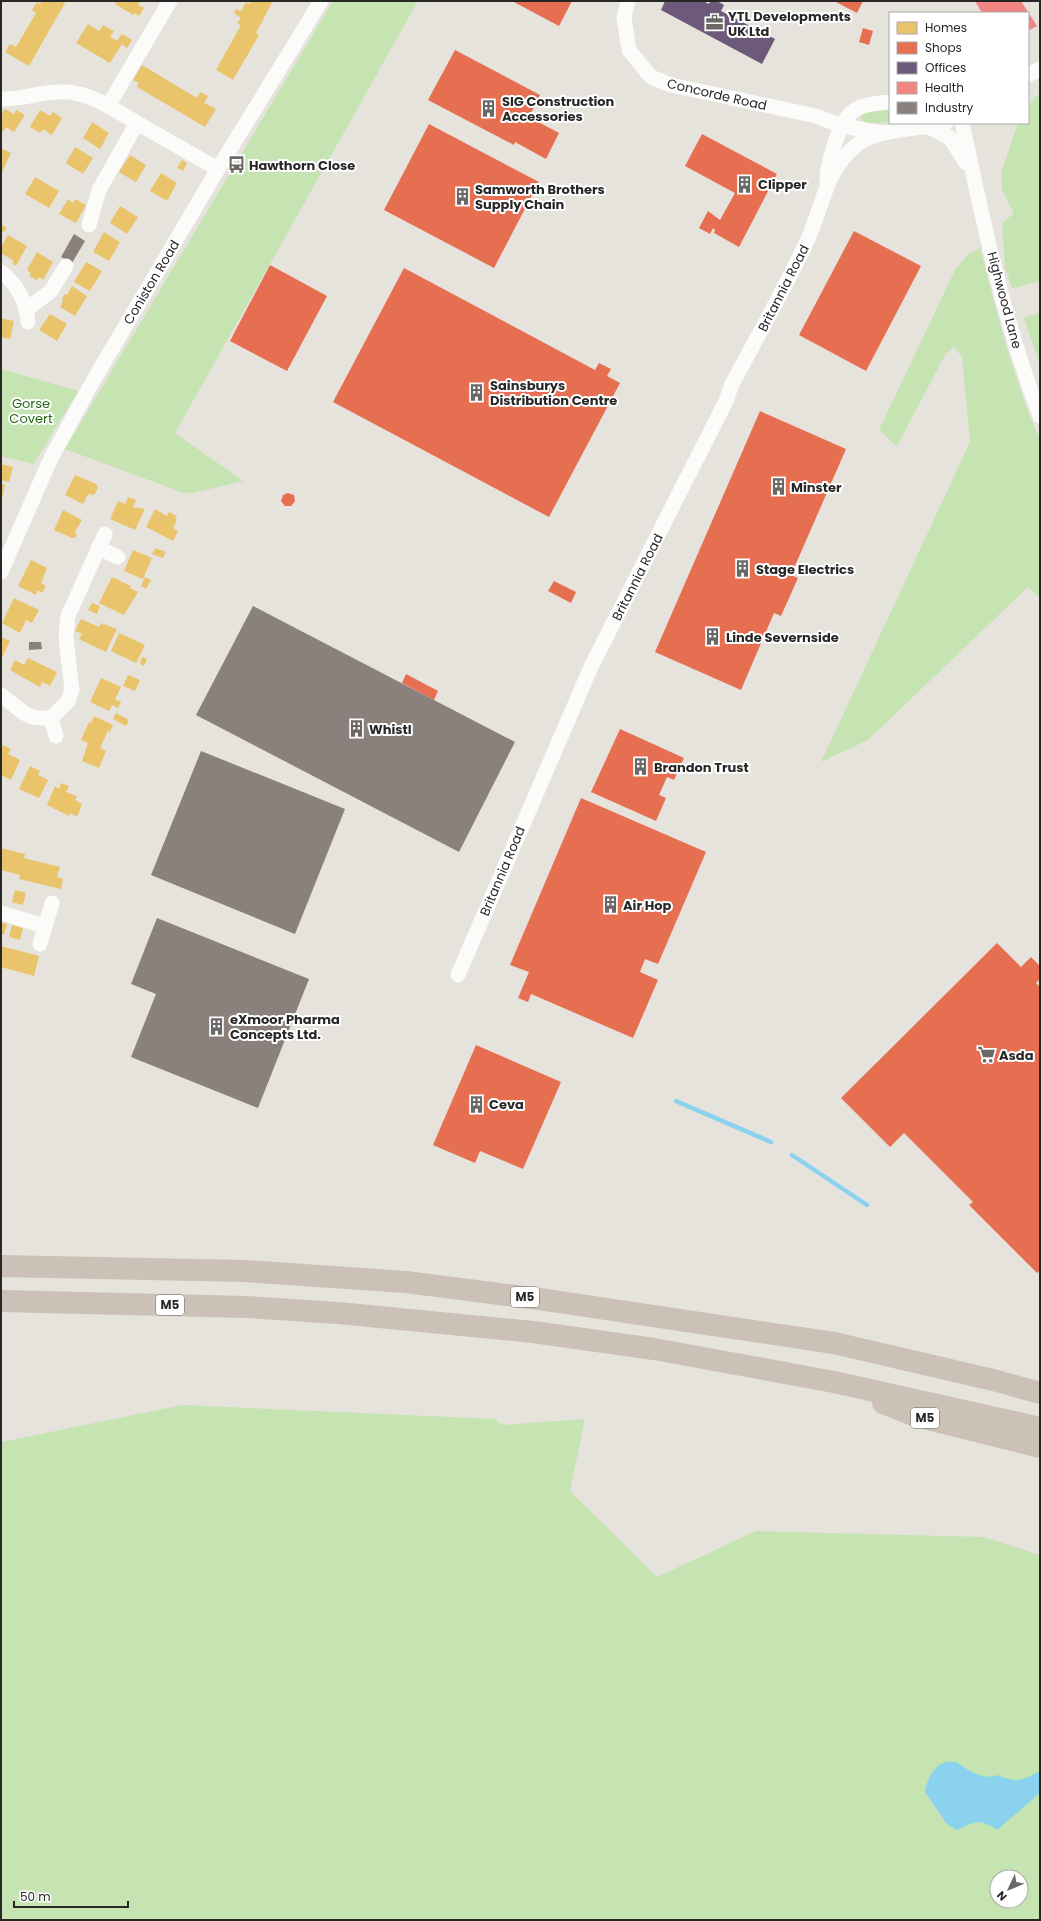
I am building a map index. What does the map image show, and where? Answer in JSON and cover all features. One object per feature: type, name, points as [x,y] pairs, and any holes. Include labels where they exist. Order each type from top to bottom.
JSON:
[{"type":"highway","name":"M5","points":[[1,1266],[245,1271],[406,1282],[561,1302],[834,1343],[993,1380],[1040,1393]]},
{"type":"highway","name":"M5","points":[[1,1301],[247,1307],[338,1313],[541,1333],[654,1349],[814,1378],[1040,1428]]},
{"type":"highway","name":"M5","points":[[814,1378],[916,1416],[1040,1447]]},
{"type":"street","points":[[108,106],[170,1]]},
{"type":"street","name":"Coniston Road","points":[[1,572],[7,544],[62,436],[218,169],[320,1]]},
{"type":"street","name":"Concorde Road","points":[[628,1],[624,17],[629,50],[651,76],[671,86],[816,116],[842,126]]},
{"type":"street","points":[[1029,74],[1040,69]]},
{"type":"street","points":[[1,99],[18,100],[43,93],[67,92],[87,96],[108,106],[218,169]]},
{"type":"street","name":"Britannia Road","points":[[827,184],[827,170],[842,126],[851,112],[866,106],[889,102]]},
{"type":"street","points":[[89,225],[99,190],[137,123]]},
{"type":"street","name":"Britannia Road","points":[[842,126],[883,133],[929,128],[943,124]]},
{"type":"street","name":"Highwood Lane","points":[[962,124],[1002,294],[1028,385],[1040,416]]},
{"type":"street","name":"Highwood Lane","points":[[929,128],[950,138],[957,146],[975,183]]},
{"type":"street","name":"Britannia Road","points":[[458,975],[591,667],[726,401],[732,384],[808,238],[827,184],[846,156],[859,143],[883,133]]},
{"type":"street","points":[[1,272],[14,283],[27,315],[51,291],[66,266]]},
{"type":"street","points":[[1,695],[24,713],[32,717],[51,718],[65,706],[71,695],[66,638],[68,616],[105,534]]},
{"type":"street","points":[[98,548],[118,557]]},
{"type":"street","points":[[51,718],[56,736]]},
{"type":"street","points":[[40,944],[52,903]]},
{"type":"street","points":[[1,913],[45,926]]},
{"type":"green space","points":[[333,1],[418,1],[175,433],[243,481],[193,493],[181,492],[65,449]]},
{"type":"green space","points":[[1040,93],[1040,281],[1012,288],[1005,267],[1002,226],[1005,220],[1014,214],[1002,190],[1001,173],[1018,124],[1029,124],[1030,106],[1036,96]]},
{"type":"green space","points":[[889,107],[889,122],[868,124],[863,122],[861,116],[865,112]]},
{"type":"green space","points":[[980,248],[999,321],[1014,370],[1030,417],[1040,440],[1040,598],[1028,587],[868,740],[821,762],[970,442],[962,357],[954,347],[945,355],[897,446],[879,430],[955,270],[968,254]]},
{"type":"green space","points":[[1040,312],[1040,364],[1024,318]]},
{"type":"green space","name":"Gorse Covert","points":[[1,369],[78,391],[34,464],[1,456]]},
{"type":"green space","points":[[183,1405],[495,1419],[502,1425],[585,1419],[570,1491],[657,1577],[756,1531],[984,1537],[1040,1555],[1040,1920],[1,1920],[1,1442]]},
{"type":"water","points":[[944,1762],[956,1762],[976,1774],[987,1777],[998,1775],[1009,1779],[1018,1780],[1040,1772],[1040,1793],[997,1830],[981,1822],[976,1822],[956,1830],[946,1823],[925,1792],[928,1779],[939,1765]]},
{"type":"building: Homes","points":[[42,1],[66,1],[29,66],[5,52],[10,44],[16,47],[36,13],[32,10],[37,2],[40,4]]},
{"type":"building: Homes","points":[[117,1],[141,1],[138,5],[144,8],[139,16],[135,13],[133,15],[115,4]]},
{"type":"building: Homes","points":[[251,1],[273,1],[256,33],[259,35],[233,80],[216,70],[241,25],[237,23],[241,18],[234,13],[236,9],[241,11],[246,2],[250,4]]},
{"type":"building: Homes","points":[[88,24],[99,31],[103,25],[114,31],[110,37],[117,41],[122,34],[132,40],[127,48],[122,44],[110,63],[76,43]]},
{"type":"building: Homes","points":[[142,65],[197,98],[200,92],[208,96],[204,103],[216,109],[205,127],[137,87],[139,83],[133,80]]},
{"type":"building: Homes","points":[[5,109],[14,114],[16,110],[25,115],[14,132],[6,127],[3,132],[1,130],[1,112],[2,113]]},
{"type":"building: Homes","points":[[40,110],[50,116],[53,112],[62,118],[52,135],[43,129],[40,133],[30,127]]},
{"type":"building: Homes","points":[[92,122],[109,133],[100,149],[83,138]]},
{"type":"building: Homes","points":[[75,147],[93,158],[83,174],[66,163]]},
{"type":"building: Homes","points":[[1,148],[11,153],[1,174]]},
{"type":"building: Homes","points":[[130,155],[146,165],[136,182],[119,172]]},
{"type":"building: Homes","points":[[182,160],[187,163],[183,171],[177,168]]},
{"type":"building: Homes","points":[[161,173],[177,183],[167,201],[150,191]]},
{"type":"building: Homes","points":[[35,177],[59,191],[49,208],[25,194]]},
{"type":"building: Homes","points":[[68,199],[73,203],[75,199],[86,205],[76,223],[59,214]]},
{"type":"building: Homes","points":[[120,206],[138,217],[127,234],[110,223]]},
{"type":"building: Homes","points":[[2,225],[7,228],[4,232],[1,231]]},
{"type":"building: Homes","points":[[104,232],[120,242],[109,261],[93,252]]},
{"type":"building: Homes","points":[[8,235],[27,246],[16,266],[12,263],[14,261],[1,253],[1,247]]},
{"type":"building: Homes","points":[[37,252],[53,262],[43,280],[39,277],[37,280],[29,276],[31,273],[27,270]]},
{"type":"building: Homes","points":[[86,262],[102,271],[90,291],[74,282]]},
{"type":"building: Homes","points":[[72,286],[87,296],[75,316],[60,307],[63,297],[65,294],[67,295]]},
{"type":"building: Homes","points":[[50,314],[67,324],[57,341],[39,330]]},
{"type":"building: Homes","points":[[1,318],[14,321],[10,339],[1,337]]},
{"type":"building: Homes","points":[[1,464],[13,467],[9,482],[1,480]]},
{"type":"building: Homes","points":[[75,475],[96,484],[98,488],[94,495],[88,494],[83,504],[65,495]]},
{"type":"building: Homes","points":[[1,484],[5,485],[2,499],[1,499]]},
{"type":"building: Homes","points":[[128,497],[136,500],[133,507],[145,509],[135,530],[110,519],[118,501],[125,504]]},
{"type":"building: Homes","points":[[155,509],[167,516],[169,512],[177,516],[175,518],[177,520],[173,528],[178,531],[173,541],[146,527]]},
{"type":"building: Homes","points":[[63,510],[82,520],[74,533],[77,534],[75,538],[54,530]]},
{"type":"building: Homes","points":[[155,548],[166,552],[163,558],[152,554]]},
{"type":"building: Homes","points":[[133,550],[152,558],[143,579],[124,571]]},
{"type":"building: Homes","points":[[31,560],[47,568],[41,583],[46,586],[42,593],[38,590],[36,595],[18,586]]},
{"type":"building: Homes","points":[[112,577],[131,586],[130,588],[138,592],[124,615],[99,603]]},
{"type":"building: Homes","points":[[145,577],[151,580],[146,589],[141,586]]},
{"type":"building: Homes","points":[[14,598],[39,610],[32,623],[26,620],[20,633],[2,623]]},
{"type":"building: Homes","points":[[92,603],[100,606],[97,614],[88,610]]},
{"type":"building: Homes","points":[[81,619],[99,627],[101,623],[117,629],[106,652],[79,639],[82,634],[75,631]]},
{"type":"building: Homes","points":[[119,633],[145,645],[136,663],[111,651]]},
{"type":"building: Homes","points":[[1,637],[10,641],[1,660]]},
{"type":"building: Homes","points":[[142,657],[147,659],[144,666],[140,664]]},
{"type":"building: Homes","points":[[28,658],[57,672],[50,686],[42,682],[40,687],[10,670],[15,660],[24,665]]},
{"type":"building: Homes","points":[[128,675],[140,680],[135,691],[123,686]]},
{"type":"building: Homes","points":[[101,678],[121,687],[115,699],[121,702],[118,708],[112,705],[109,711],[90,702]]},
{"type":"building: Homes","points":[[116,713],[129,720],[126,726],[113,719]]},
{"type":"building: Homes","points":[[94,716],[113,725],[110,732],[108,731],[100,748],[106,751],[99,768],[82,761],[88,743],[81,740],[89,722],[91,723]]},
{"type":"building: Homes","points":[[3,745],[11,749],[8,754],[20,760],[11,780],[1,775],[1,751]]},
{"type":"building: Homes","points":[[30,766],[40,771],[38,775],[48,780],[39,798],[19,789]]},
{"type":"building: Homes","points":[[61,783],[69,786],[66,792],[77,796],[75,800],[82,804],[77,817],[70,813],[69,816],[47,805],[55,786],[59,789]]},
{"type":"building: Homes","points":[[1,848],[25,854],[24,858],[60,867],[57,877],[63,879],[61,889],[19,879],[20,875],[1,870]]},
{"type":"building: Homes","points":[[15,890],[26,893],[23,905],[12,902]]},
{"type":"building: Homes","points":[[1,922],[7,924],[4,935],[1,934]]},
{"type":"building: Homes","points":[[12,925],[23,928],[20,940],[9,937]]},
{"type":"building: Homes","points":[[1,946],[39,956],[34,976],[1,967]]},
{"type":"building: Shops","points":[[512,1],[572,1],[559,26]]},
{"type":"building: Shops","points":[[834,1],[863,1],[857,13]]},
{"type":"building: Shops","points":[[863,28],[873,31],[869,45],[859,42]]},
{"type":"building: Shops","name":"SIG Construction Accessories","points":[[455,50],[540,95],[529,117],[559,133],[546,159],[515,142],[514,145],[428,100]]},
{"type":"building: Shops","name":"Samworth Brothers Supply Chain","points":[[429,124],[539,182],[494,268],[384,210]]},
{"type":"building: Shops","name":"Clipper","points":[[702,134],[777,174],[739,247],[714,233],[715,230],[713,228],[710,234],[699,228],[708,211],[720,220],[735,193],[685,166]]},
{"type":"building: Shops","points":[[854,231],[921,266],[866,371],[799,335]]},
{"type":"building: Shops","points":[[270,265],[327,296],[287,371],[230,341]]},
{"type":"building: Shops","name":"Sainsburys Distribution Centre","points":[[404,268],[595,370],[599,363],[611,369],[607,376],[620,383],[549,517],[333,402]]},
{"type":"building: Shops","points":[[760,411],[846,449],[791,575],[798,578],[781,616],[774,613],[741,690],[655,652]]},
{"type":"building: Shops","points":[[288,493],[294,495],[295,501],[291,506],[285,506],[281,501],[283,495]]},
{"type":"building: Shops","points":[[554,581],[576,592],[571,603],[548,591]]},
{"type":"building: Shops","points":[[406,674],[438,691],[434,700],[402,683]]},
{"type":"building: Shops","name":"Brandon Trust","points":[[620,729],[684,758],[674,780],[667,777],[659,795],[666,798],[656,821],[591,792]]},
{"type":"building: Shops","name":"Air Hop","points":[[581,798],[706,852],[658,964],[645,959],[640,972],[658,980],[633,1038],[531,994],[528,1002],[518,998],[529,972],[510,965]]},
{"type":"building: Shops","name":"Asda","points":[[997,943],[1021,967],[1031,957],[1040,966],[1040,979],[1036,983],[1040,987],[1040,1270],[1037,1273],[969,1205],[973,1202],[904,1133],[890,1147],[841,1098]]},
{"type":"building: Shops","points":[[476,1045],[561,1082],[523,1169],[480,1151],[475,1163],[433,1145]]},
{"type":"building: Offices","points":[[665,1],[703,1],[709,4],[710,1],[717,1],[724,5],[721,11],[775,39],[762,64],[661,10]]},
{"type":"building: Health","points":[[975,1],[1021,1],[1028,12],[981,12]]},
{"type":"building: Health","points":[[1029,14],[1037,26],[1029,30]]},
{"type":"building: Industry","points":[[74,234],[85,241],[72,263],[61,257]]},
{"type":"building: Industry","name":"Whistl","points":[[253,606],[515,742],[459,852],[196,715]]},
{"type":"building: Industry","points":[[29,642],[41,642],[42,649],[29,650]]},
{"type":"building: Industry","points":[[201,751],[345,809],[295,934],[151,875]]},
{"type":"building: Industry","name":"eXmoor Pharma Concepts Ltd.","points":[[157,918],[309,979],[258,1108],[131,1057],[156,994],[131,984]]},
{"type":"waterway","points":[[676,1101],[771,1142]]},
{"type":"waterway","points":[[792,1155],[867,1205]]},
{"type":"place","name":"YTL Developments UK Ltd","points":[[715,23]]},
{"type":"place","name":"SIG Construction Accessories","points":[[489,108]]},
{"type":"place","name":"Hawthorn Close","points":[[236,165]]},
{"type":"place","name":"Clipper","points":[[745,184]]},
{"type":"place","name":"Samworth Brothers Supply Chain","points":[[462,196]]},
{"type":"place","name":"Sainsburys Distribution Centre","points":[[477,392]]},
{"type":"place","name":"Minster","points":[[778,487]]},
{"type":"place","name":"Stage Electrics","points":[[743,569]]},
{"type":"place","name":"Linde Severnside","points":[[713,637]]},
{"type":"place","name":"Whistl","points":[[356,729]]},
{"type":"place","name":"Brandon Trust","points":[[641,767]]},
{"type":"place","name":"Air Hop","points":[[610,905]]},
{"type":"place","name":"eXmoor Pharma Concepts Ltd.","points":[[217,1026]]},
{"type":"place","name":"Asda","points":[[986,1055]]},
{"type":"place","name":"Ceva","points":[[476,1104]]}]
